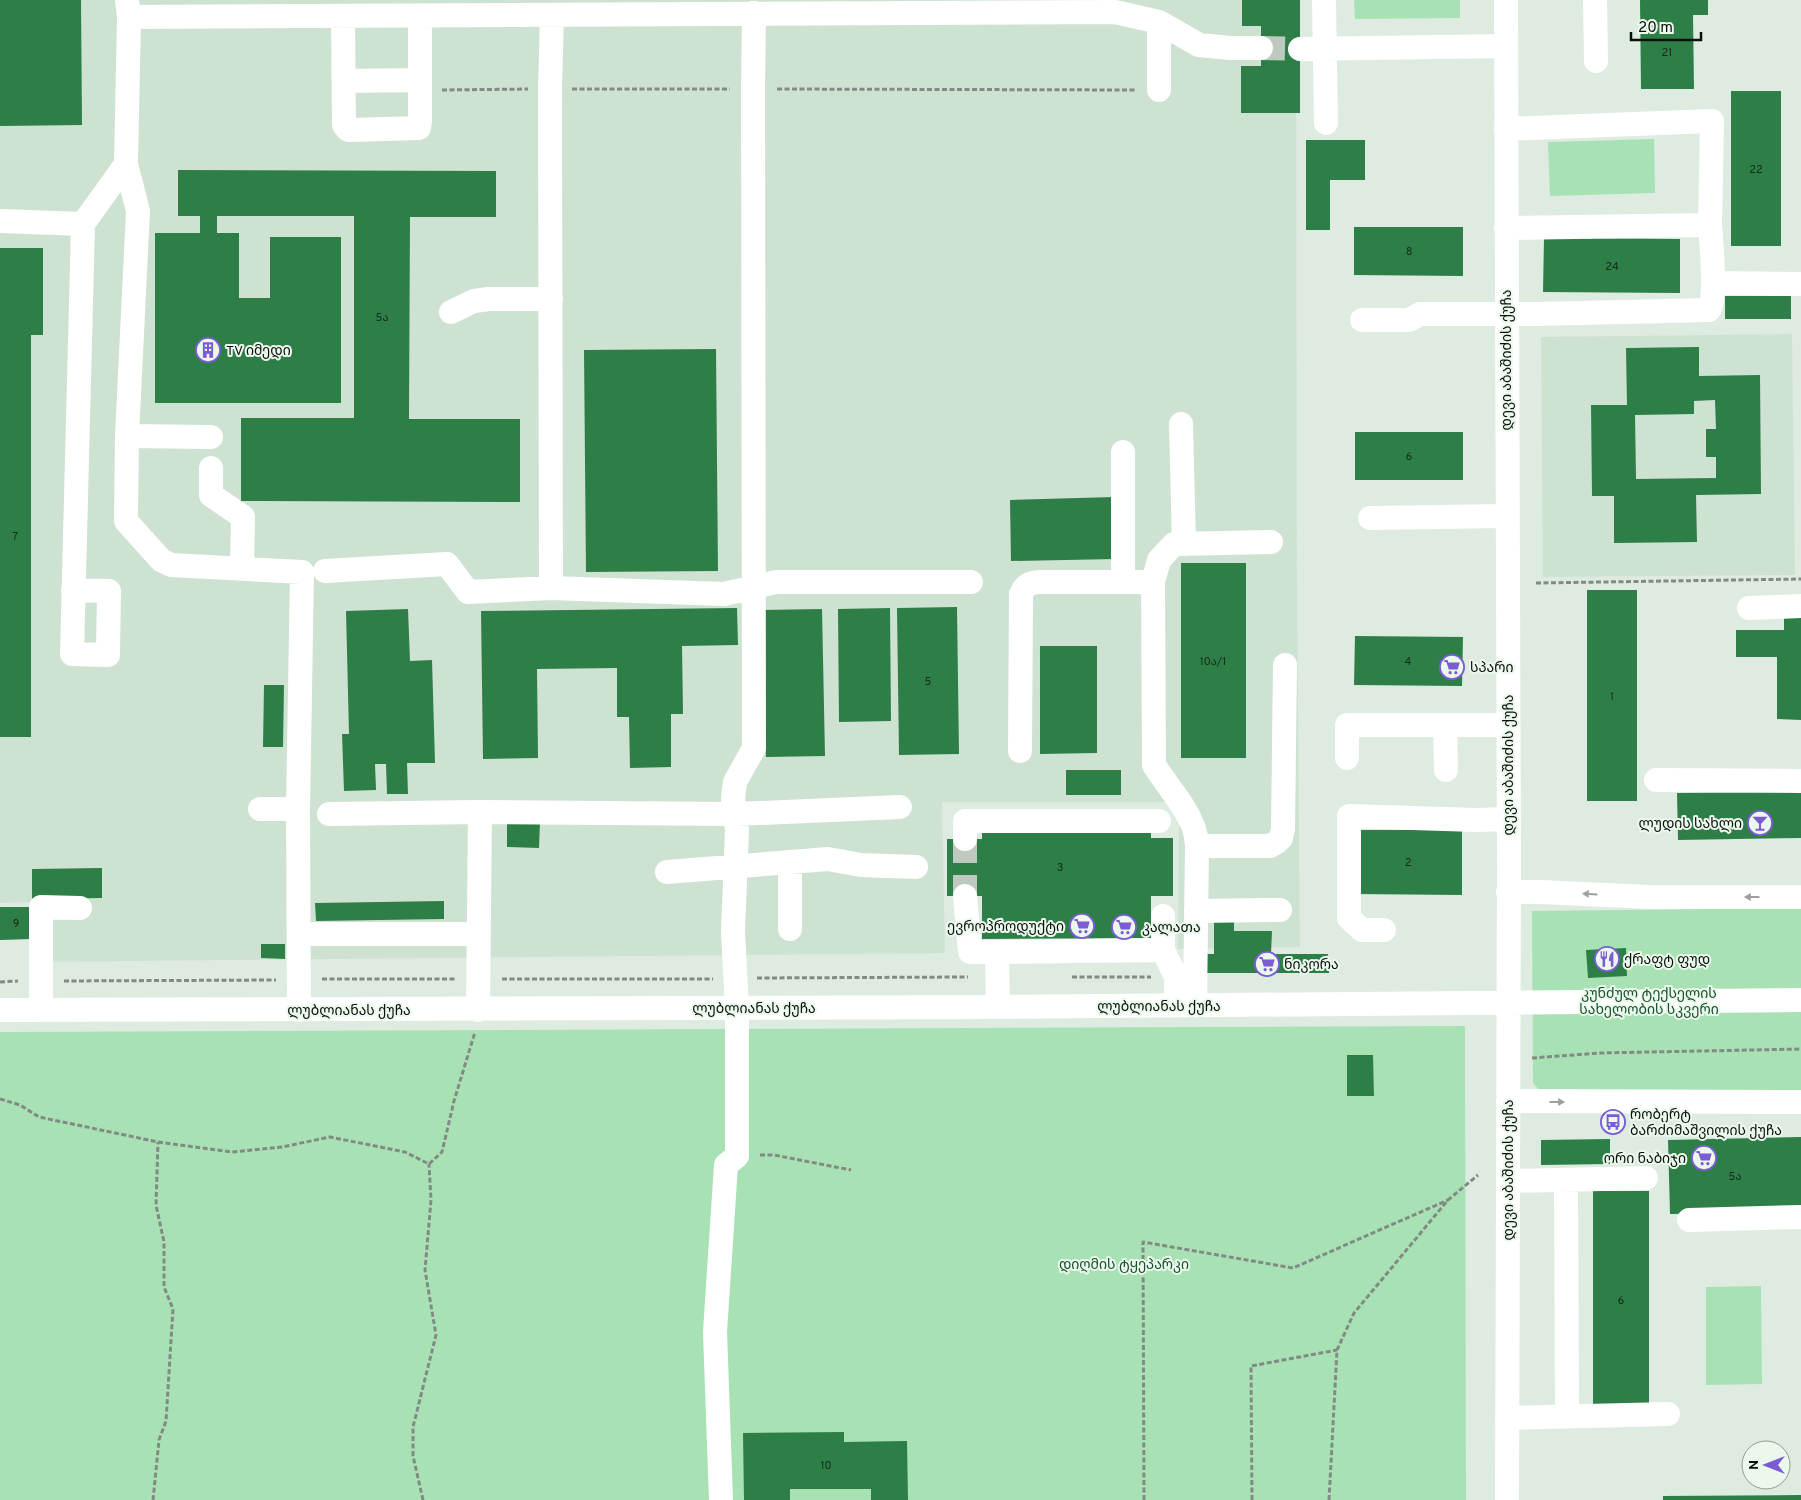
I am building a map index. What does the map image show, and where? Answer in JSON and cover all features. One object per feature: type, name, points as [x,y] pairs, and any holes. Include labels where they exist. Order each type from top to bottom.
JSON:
[{"type":"street","points":[[1324,0],[1326,123]]},
{"type":"street","name":"დევი აბაშიძის ქუჩა","points":[[1506,0],[1508,726],[1506,1500]]},
{"type":"street","points":[[1595,0],[1596,61]]},
{"type":"street","points":[[299,1010],[298,810],[302,572],[171,565],[161,560],[126,521],[127,436],[138,211],[126,164],[128,9],[344,16],[1115,12],[1159,22],[1199,45],[1261,48]]},
{"type":"street","points":[[721,1500],[715,1332],[726,1164],[737,1156],[737,1008],[733,932],[737,830],[733,798],[735,782],[754,748],[754,13]]},
{"type":"street","points":[[551,588],[550,89],[552,14]]},
{"type":"street","points":[[344,16],[344,125],[349,130],[418,128],[420,121],[420,16]]},
{"type":"street","points":[[1158,90],[1159,22]]},
{"type":"street","points":[[1300,49],[1506,46]]},
{"type":"street","points":[[344,80],[420,85]]},
{"type":"street","points":[[1362,320],[1409,320],[1420,314],[1709,310],[1712,306],[1713,283],[1710,225],[1712,120],[1506,129]]},
{"type":"street","points":[[74,590],[83,224],[126,164]]},
{"type":"street","points":[[0,221],[83,224]]},
{"type":"street","points":[[1506,228],[1710,225]]},
{"type":"street","points":[[1713,283],[1801,284]]},
{"type":"street","points":[[451,312],[474,301],[489,299],[551,299]]},
{"type":"street","points":[[1181,424],[1184,544]]},
{"type":"street","points":[[127,436],[211,437]]},
{"type":"street","points":[[1123,452],[1123,582]]},
{"type":"street","points":[[211,468],[211,495],[242,517],[242,568]]},
{"type":"street","points":[[1370,518],[1507,516]]},
{"type":"street","points":[[1186,1005],[1196,910],[1197,846],[1194,827],[1176,795],[1166,785],[1154,765],[1153,582],[1159,560],[1174,544],[1271,542]]},
{"type":"street","points":[[325,571],[447,564],[468,592],[551,588],[724,594],[776,582],[970,582]]},
{"type":"street","points":[[1020,751],[1021,594],[1025,586],[1030,583],[1039,582],[1153,582]]},
{"type":"street","points":[[1749,608],[1801,606]]},
{"type":"street","points":[[1197,846],[1270,846],[1281,838],[1284,829],[1285,791],[1285,665]]},
{"type":"street","points":[[1346,758],[1346,726],[1508,726]]},
{"type":"street","points":[[1445,726],[1446,770]]},
{"type":"street","points":[[1656,780],[1801,781]]},
{"type":"street","points":[[329,814],[480,812],[736,814],[900,807]]},
{"type":"street","points":[[260,809],[298,810]]},
{"type":"street","points":[[478,1010],[480,812]]},
{"type":"street","points":[[1384,930],[1362,930],[1349,918],[1349,816],[1476,820],[1508,819]]},
{"type":"street","points":[[965,839],[965,821],[1159,821]]},
{"type":"street","points":[[667,872],[828,859],[861,865],[916,867]]},
{"type":"street","points":[[790,862],[790,929]]},
{"type":"street","points":[[1508,892],[1649,897],[1801,897]]},
{"type":"street","points":[[965,896],[970,952],[1163,950]]},
{"type":"street","points":[[41,1010],[41,907],[80,908]]},
{"type":"street","points":[[1196,910],[1280,910]]},
{"type":"street","points":[[1163,916],[1163,950],[1176,977],[1186,1005]]},
{"type":"street","points":[[315,934],[479,934]]},
{"type":"street","points":[[997,952],[998,1007]]},
{"type":"street","name":"ლუბლიანას ქუჩა","points":[[0,1010],[478,1010],[1801,1000]]},
{"type":"street","points":[[1508,1101],[1801,1102]]},
{"type":"street","points":[[1508,1181],[1646,1178]]},
{"type":"street","points":[[1566,1180],[1567,1416]]},
{"type":"street","points":[[1689,1220],[1801,1217]]},
{"type":"street","points":[[1507,1418],[1668,1414]]},
{"type":"path","points":[[420,85],[550,89],[1158,90]]},
{"type":"path","points":[[1536,583],[1801,579]]},
{"type":"path","points":[[0,982],[997,977]]},
{"type":"path","points":[[1067,977],[1176,977]]},
{"type":"path","points":[[423,1500],[413,1456],[413,1427],[436,1335],[425,1270],[430,1200],[429,1164],[442,1152],[454,1100],[476,1027],[478,1010]]},
{"type":"path","points":[[1508,1058],[1539,1058],[1600,1053],[1801,1049]]},
{"type":"path","points":[[0,1099],[20,1105],[40,1117],[158,1142],[232,1152],[282,1147],[330,1137],[405,1152],[429,1164]]},
{"type":"path","points":[[153,1500],[159,1440],[166,1421],[172,1309],[164,1287],[164,1242],[156,1205],[158,1142]]},
{"type":"path","points":[[737,1156],[774,1155],[851,1170]]},
{"type":"path","points":[[1329,1500],[1337,1350],[1354,1313],[1448,1200],[1478,1175]]},
{"type":"path","points":[[1144,1500],[1143,1242],[1293,1268],[1448,1200]]},
{"type":"path","points":[[1252,1500],[1251,1366],[1337,1350]]},
{"type":"shaded area","points":[[0,0],[1296,0],[1300,947],[1178,949],[1179,823],[1168,802],[942,802],[945,953],[31,962],[33,902],[0,903]]},
{"type":"shaded area","points":[[1792,334],[1795,575],[1543,577],[1541,337]]},
{"type":"green space","points":[[1354,0],[1460,0],[1460,18],[1355,19]]},
{"type":"green space","points":[[1654,139],[1655,193],[1550,196],[1548,142]]},
{"type":"green space","name":"კუნძულ ტექსელის სახელობის სკვერი","points":[[1801,908],[1801,1091],[1541,1092],[1533,1083],[1532,911]]},
{"type":"green space","name":"დიღმის ტყეპარკი","points":[[1465,1026],[1466,1500],[0,1500],[0,1032]]},
{"type":"green space","points":[[1761,1286],[1762,1384],[1706,1385],[1706,1287]]},
{"type":"building","points":[[0,0],[81,0],[82,125],[0,126]]},
{"type":"building","points":[[1242,0],[1300,0],[1300,113],[1241,113],[1241,66],[1261,66],[1261,26],[1242,26]]},
{"type":"building","points":[[1640,0],[1708,0],[1708,15],[1693,15],[1694,89],[1641,89]]},
{"type":"building","points":[[1731,91],[1781,91],[1781,246],[1731,246]]},
{"type":"building","points":[[1306,140],[1365,140],[1365,180],[1330,180],[1330,230],[1306,230]]},
{"type":"building","points":[[178,170],[496,171],[496,217],[410,217],[409,419],[520,419],[520,502],[241,501],[241,418],[354,418],[354,216],[217,216],[217,233],[239,233],[239,298],[270,298],[270,237],[341,237],[341,403],[155,403],[155,233],[200,233],[200,216],[178,216]]},
{"type":"building","points":[[1354,227],[1463,227],[1463,276],[1354,275]]},
{"type":"building","points":[[1544,238],[1680,239],[1680,293],[1543,292]]},
{"type":"building","points":[[0,248],[43,248],[43,335],[31,335],[31,737],[0,737]]},
{"type":"building","points":[[1725,296],[1791,296],[1791,319],[1725,319]]},
{"type":"building","points":[[1699,347],[1699,376],[1760,375],[1761,494],[1696,495],[1697,542],[1614,543],[1614,496],[1592,496],[1591,405],[1627,405],[1626,348]],"holes":[[[1715,400],[1716,429],[1706,429],[1706,457],[1716,457],[1716,478],[1636,479],[1635,415],[1694,414],[1694,401]]]},
{"type":"building","points":[[716,349],[718,571],[586,572],[584,350]]},
{"type":"building","points":[[1355,432],[1463,432],[1463,480],[1355,480]]},
{"type":"building","points":[[1114,497],[1115,559],[1011,561],[1010,500]]},
{"type":"building","points":[[1181,563],[1246,563],[1246,758],[1181,758]]},
{"type":"building","points":[[1587,590],[1637,590],[1637,801],[1587,801]]},
{"type":"building","points":[[957,607],[959,754],[899,755],[897,608]]},
{"type":"building","points":[[737,608],[738,645],[682,646],[683,714],[671,714],[671,767],[630,768],[629,717],[617,717],[617,668],[537,669],[538,758],[483,759],[481,611]]},
{"type":"building","points":[[890,608],[891,721],[839,722],[838,609]]},
{"type":"building","points":[[408,609],[410,661],[432,660],[435,763],[407,763],[408,794],[387,794],[386,764],[375,764],[376,790],[344,791],[342,734],[349,734],[346,611]]},
{"type":"building","points":[[822,609],[825,756],[766,757],[762,610]]},
{"type":"building","points":[[1784,609],[1801,609],[1801,720],[1777,719],[1777,657],[1736,657],[1736,630],[1784,630]]},
{"type":"building","points":[[1355,636],[1463,637],[1462,686],[1354,685]]},
{"type":"building","points":[[1040,646],[1097,646],[1097,753],[1040,754]]},
{"type":"building","points":[[264,685],[284,685],[283,747],[263,747]]},
{"type":"building","points":[[1066,770],[1121,770],[1121,795],[1066,795]]},
{"type":"building","points":[[1801,792],[1801,838],[1678,840],[1677,793]]},
{"type":"building","points":[[507,822],[540,822],[539,848],[507,847]]},
{"type":"building","points":[[982,830],[1151,830],[1151,838],[1173,838],[1173,896],[1151,896],[1151,938],[982,939],[982,896],[947,896],[947,839],[982,839]]},
{"type":"building","points":[[1355,830],[1462,830],[1462,895],[1355,894]]},
{"type":"building","points":[[102,868],[102,898],[32,899],[32,869]]},
{"type":"building","points":[[444,901],[444,919],[316,921],[315,903]]},
{"type":"building","points":[[0,907],[32,907],[31,939],[0,940]]},
{"type":"building","points":[[1214,912],[1234,913],[1234,931],[1272,931],[1271,954],[1328,954],[1329,973],[1205,973],[1205,954],[1214,954]]},
{"type":"building","points":[[261,944],[285,944],[285,959],[261,958]]},
{"type":"building","name":"ქრაფტ ფუდ","points":[[1626,948],[1627,976],[1588,978],[1586,950]]},
{"type":"building","points":[[1347,1055],[1373,1055],[1374,1096],[1347,1096]]},
{"type":"building","points":[[1801,1137],[1801,1212],[1670,1214],[1668,1140]]},
{"type":"building","points":[[1610,1139],[1610,1164],[1541,1165],[1541,1140]]},
{"type":"building","points":[[1593,1191],[1649,1191],[1649,1409],[1593,1409]]},
{"type":"building","points":[[844,1432],[844,1442],[907,1441],[908,1500],[871,1500],[871,1489],[790,1489],[790,1500],[744,1500],[743,1433]]},
{"type":"building","points":[[1801,1495],[1801,1500],[1663,1500],[1663,1496]]},
{"type":"tunnel","points":[[1261,48],[1300,49]]},
{"type":"tunnel","points":[[965,839],[965,896]]},
{"type":"place","name":"TV იმედი","points":[[208,350]]},
{"type":"place","name":"სპარი","points":[[1452,667]]},
{"type":"place","name":"ლუდის სახლი","points":[[1760,823]]},
{"type":"place","name":"ევროპროდუქტი","points":[[1082,926]]},
{"type":"place","name":"კალათა","points":[[1124,927]]},
{"type":"place","name":"ქრაფტ ფუდ","points":[[1607,959]]},
{"type":"place","name":"ნიკორა","points":[[1267,964]]},
{"type":"place","name":"რობერტ ბარძიმაშვილის ქუჩა","points":[[1613,1122]]},
{"type":"place","name":"ორი ნაბიჯი","points":[[1704,1158]]}]
